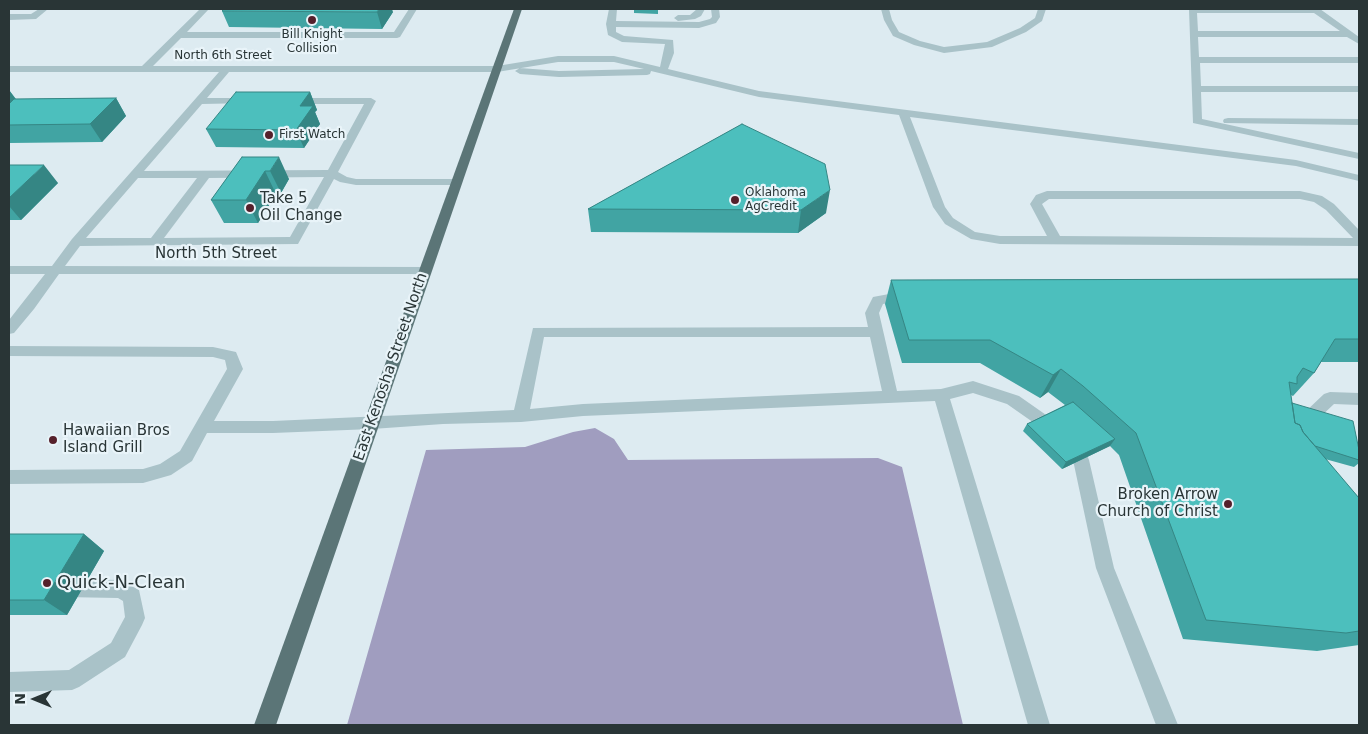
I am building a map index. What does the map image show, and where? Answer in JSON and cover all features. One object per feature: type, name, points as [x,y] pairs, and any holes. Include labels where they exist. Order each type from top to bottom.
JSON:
[{"type":"main road","name":"East Kenosha Street North","points":[[265,725],[518,9]]},
{"type":"street","points":[[9,17],[33,17],[44,9]]},
{"type":"street","points":[[145,69],[205,9]]},
{"type":"street","points":[[179,35],[397,35],[413,9]]},
{"type":"street","points":[[612,17],[692,17],[698,14],[701,9]]},
{"type":"street","points":[[612,17],[699,24],[713,21],[716,17],[716,9]]},
{"type":"street","points":[[885,9],[888,20],[896,34],[917,43],[944,50],[989,45],[1023,30],[1038,19],[1042,9]]},
{"type":"street","points":[[1197,121],[1193,10],[1316,10],[1359,41]]},
{"type":"street","points":[[612,17],[611,33],[622,39],[670,42],[669,53],[663,71]]},
{"type":"street","points":[[1194,34],[1350,34]]},
{"type":"street","points":[[496,69],[558,59],[614,59],[760,94],[1296,163],[1359,178]]},
{"type":"street","points":[[1195,60],[1359,60]]},
{"type":"street","name":"North 6th Street","points":[[9,69],[496,69]]},
{"type":"street","points":[[9,329],[30,306],[54,270],[76,242],[227,69]]},
{"type":"street","points":[[496,69],[558,74],[612,74],[663,71]]},
{"type":"street","points":[[1196,89],[1359,89]]},
{"type":"street","points":[[198,101],[256,101]]},
{"type":"street","points":[[76,242],[294,241],[372,101],[285,101]]},
{"type":"street","points":[[904,114],[939,207],[950,221],[971,235],[1000,240],[1359,242]]},
{"type":"street","points":[[1197,121],[1359,122]]},
{"type":"street","points":[[1197,121],[1359,156]]},
{"type":"street","points":[[135,175],[332,173],[344,180],[356,182],[456,182]]},
{"type":"street","points":[[155,242],[206,174]]},
{"type":"street","points":[[1056,241],[1036,204],[1040,198],[1047,195],[1300,195],[1318,199],[1330,207],[1359,237]]},
{"type":"street","name":"North 5th Street","points":[[9,270],[424,271]]},
{"type":"street","points":[[891,397],[872,313],[878,300],[902,296],[920,296]]},
{"type":"street","points":[[521,416],[538,332],[876,332]]},
{"type":"street","points":[[9,351],[213,352],[231,356],[235,368],[186,456],[164,470],[143,476],[9,477]]},
{"type":"street","points":[[203,427],[273,427],[372,423],[521,416],[582,410],[941,395],[974,387],[1013,400],[1043,421]]},
{"type":"street","points":[[941,395],[1039,725]]},
{"type":"street","points":[[1310,417],[1330,398],[1359,399]]},
{"type":"street","points":[[1081,460],[1105,568],[1167,725]]},
{"type":"street","points":[[9,682],[72,680],[118,650],[135,618],[132,596],[120,589],[48,588]]},
{"type":"shaded area","points":[[595,428],[614,439],[628,460],[878,458],[902,467],[963,725],[347,725],[426,450],[525,447],[573,432]]},
{"type":"building","points":[[224,9],[379,9],[377,12],[222,11]]},
{"type":"building","points":[[236,92],[310,92],[300,106],[313,106],[296,130],[206,129]]},
{"type":"building","points":[[116,98],[90,124],[9,125],[9,104],[14,99]]},
{"type":"building","points":[[742,124],[825,164],[830,190],[801,210],[588,209]]},
{"type":"building","points":[[242,157],[279,157],[270,171],[265,171],[246,200],[211,200]]},
{"type":"building","points":[[9,165],[44,165],[9,198]]},
{"type":"building","name":"Broken Arrow Church of Christ","points":[[1359,279],[1359,339],[1335,339],[1314,373],[1303,368],[1297,377],[1297,384],[1289,382],[1295,423],[1300,425],[1303,432],[1359,498],[1359,631],[1346,633],[1206,620],[1136,433],[1061,369],[1053,375],[990,340],[909,340],[891,280]]},
{"type":"building","points":[[1073,402],[1115,439],[1066,462],[1027,424]]},
{"type":"building","points":[[1292,403],[1353,421],[1359,450],[1359,460],[1315,446],[1303,432],[1300,425],[1295,423]]},
{"type":"building","points":[[9,534],[84,534],[44,600],[9,600]]},
{"type":"place","name":"Bill Knight Collision","points":[[312,20]]},
{"type":"place","name":"First Watch","points":[[269,135]]},
{"type":"place","name":"Oklahoma AgCredit","points":[[735,200]]},
{"type":"place","name":"Take 5 Oil Change","points":[[250,208]]},
{"type":"place","name":"Hawaiian Bros Island Grill","points":[[53,440]]},
{"type":"place","name":"Broken Arrow Church of Christ","points":[[1228,504]]},
{"type":"place","name":"Quick-N-Clean","points":[[47,583]]}]
